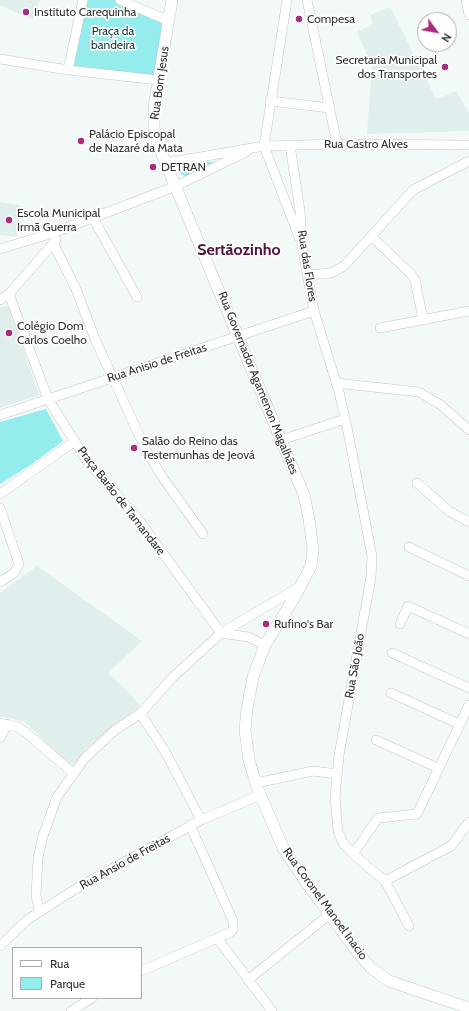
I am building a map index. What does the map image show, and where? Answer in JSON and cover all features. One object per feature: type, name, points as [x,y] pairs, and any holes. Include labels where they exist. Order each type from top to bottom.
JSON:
[{"type":"street","points":[[68,70],[83,0]]},
{"type":"street","points":[[120,0],[169,21]]},
{"type":"street","name":"Rua Bom Jesus","points":[[172,0],[154,107],[154,128],[158,144],[176,186]]},
{"type":"street","points":[[287,0],[270,102],[260,147],[302,246]]},
{"type":"street","points":[[307,0],[337,144]]},
{"type":"street","points":[[466,0],[469,15]]},
{"type":"street","points":[[0,58],[68,70],[158,80]]},
{"type":"street","points":[[270,102],[330,108]]},
{"type":"street","name":"Rua Castro Alves","points":[[166,163],[260,147],[290,145],[469,145]]},
{"type":"street","name":"Rua das Flores","points":[[290,145],[300,211],[302,246],[314,311],[336,384]]},
{"type":"street","points":[[0,249],[66,228],[176,186],[260,147]]},
{"type":"street","points":[[308,275],[336,271],[344,266],[413,190],[469,161]]},
{"type":"street","name":"Rua Governador Agamenon Magalhães","points":[[176,186],[304,495],[313,549],[311,566],[302,585]]},
{"type":"street","points":[[93,218],[137,297]]},
{"type":"street","points":[[0,299],[9,294],[66,228]]},
{"type":"street","points":[[371,236],[411,274],[417,288],[423,318]]},
{"type":"street","points":[[53,243],[76,289],[95,339],[146,450],[163,478],[203,534]]},
{"type":"street","name":"Praça Barão de Tamandare","points":[[9,294],[48,399],[87,461],[138,519],[220,633]]},
{"type":"street","name":"Rua Anisio de Freitas","points":[[0,415],[314,311]]},
{"type":"street","points":[[380,328],[423,318],[469,311]]},
{"type":"street","points":[[336,384],[412,390],[419,392],[441,405],[469,430]]},
{"type":"street","name":"Rua São João","points":[[336,384],[345,420],[372,556],[371,577],[348,700],[337,774],[335,797],[338,831],[343,843],[352,854],[385,881],[409,926]]},
{"type":"street","points":[[281,440],[345,420]]},
{"type":"street","points":[[0,494],[75,441]]},
{"type":"street","points":[[417,483],[449,511],[469,522]]},
{"type":"street","points":[[0,508],[18,558],[18,564],[14,573],[0,582]]},
{"type":"street","points":[[409,547],[469,576]]},
{"type":"street","points":[[39,912],[36,895],[38,858],[43,836],[56,797],[73,773],[100,743],[115,730],[140,713],[173,677],[220,633],[271,605],[302,585]]},
{"type":"street","name":"Rua Coronel Manoel Inacio","points":[[302,585],[265,645],[253,677],[245,730],[249,760],[260,795],[284,850],[358,953],[380,976],[389,981],[469,1008]]},
{"type":"street","points":[[400,624],[408,606],[469,634]]},
{"type":"street","points":[[220,633],[248,637],[265,645]]},
{"type":"street","points":[[392,653],[469,688]]},
{"type":"street","points":[[391,693],[464,721]]},
{"type":"street","points":[[352,854],[378,818],[416,814],[438,768],[464,721],[469,705]]},
{"type":"street","points":[[140,713],[166,752],[201,820]]},
{"type":"street","points":[[0,738],[4,723],[24,731],[73,773]]},
{"type":"street","points":[[376,740],[438,768]]},
{"type":"street","points":[[256,783],[313,771],[337,774]]},
{"type":"street","name":"Rua Ansio de Freitas","points":[[0,946],[13,931],[39,912],[84,885],[201,820],[260,795]]},
{"type":"street","points":[[385,881],[454,843],[469,823]]},
{"type":"street","points":[[142,971],[217,938],[233,929],[233,921],[190,826]]},
{"type":"street","points":[[248,980],[330,914]]},
{"type":"street","points":[[217,938],[272,1011]]},
{"type":"street","points":[[70,1011],[90,999]]},
{"type":"shaded area","name":"Instituto Carequinha","points":[[0,0],[40,0],[33,20],[0,5]]},
{"type":"shaded area","points":[[390,7],[436,99],[456,91],[469,113],[469,131],[367,134],[372,67],[357,32],[373,24],[370,15]]},
{"type":"shaded area","name":"Escola Municipal Irmã Guerra","points":[[0,202],[20,205],[17,237],[0,235]]},
{"type":"shaded area","name":"Colégio Dom Carlos Coelho","points":[[5,306],[9,307],[39,395],[0,408],[0,308]]},
{"type":"shaded area","points":[[37,566],[142,641],[108,673],[132,696],[140,706],[91,744],[73,765],[61,757],[25,722],[0,716],[0,593]]},
{"type":"green space","name":"Praça da bandeira","points":[[83,0],[120,0],[169,21],[158,80],[68,70]]},
{"type":"green space","points":[[201,162],[216,162],[187,177],[181,174],[181,170],[184,166]]},
{"type":"green space","points":[[46,409],[63,441],[32,464],[0,484],[0,422]]},
{"type":"place","name":"Instituto Carequinha","points":[[26,12]]},
{"type":"place","name":"Compesa","points":[[299,19]]},
{"type":"place","name":"Secretaria Municipal dos Transportes","points":[[445,67]]},
{"type":"place","name":"Palácio Episcopal de Nazaré da Mata","points":[[81,141]]},
{"type":"place","name":"DETRAN","points":[[153,167]]},
{"type":"place","name":"Escola Municipal Irmã Guerra","points":[[9,220]]},
{"type":"place","name":"Colégio Dom Carlos Coelho","points":[[9,333]]},
{"type":"place","name":"Salão do Reino das Testemunhas de Jeová","points":[[134,448]]},
{"type":"place","name":"Rufino's Bar","points":[[266,624]]},
{"type":"district","name":"Sertãozinho","points":[[239,250]]}]
